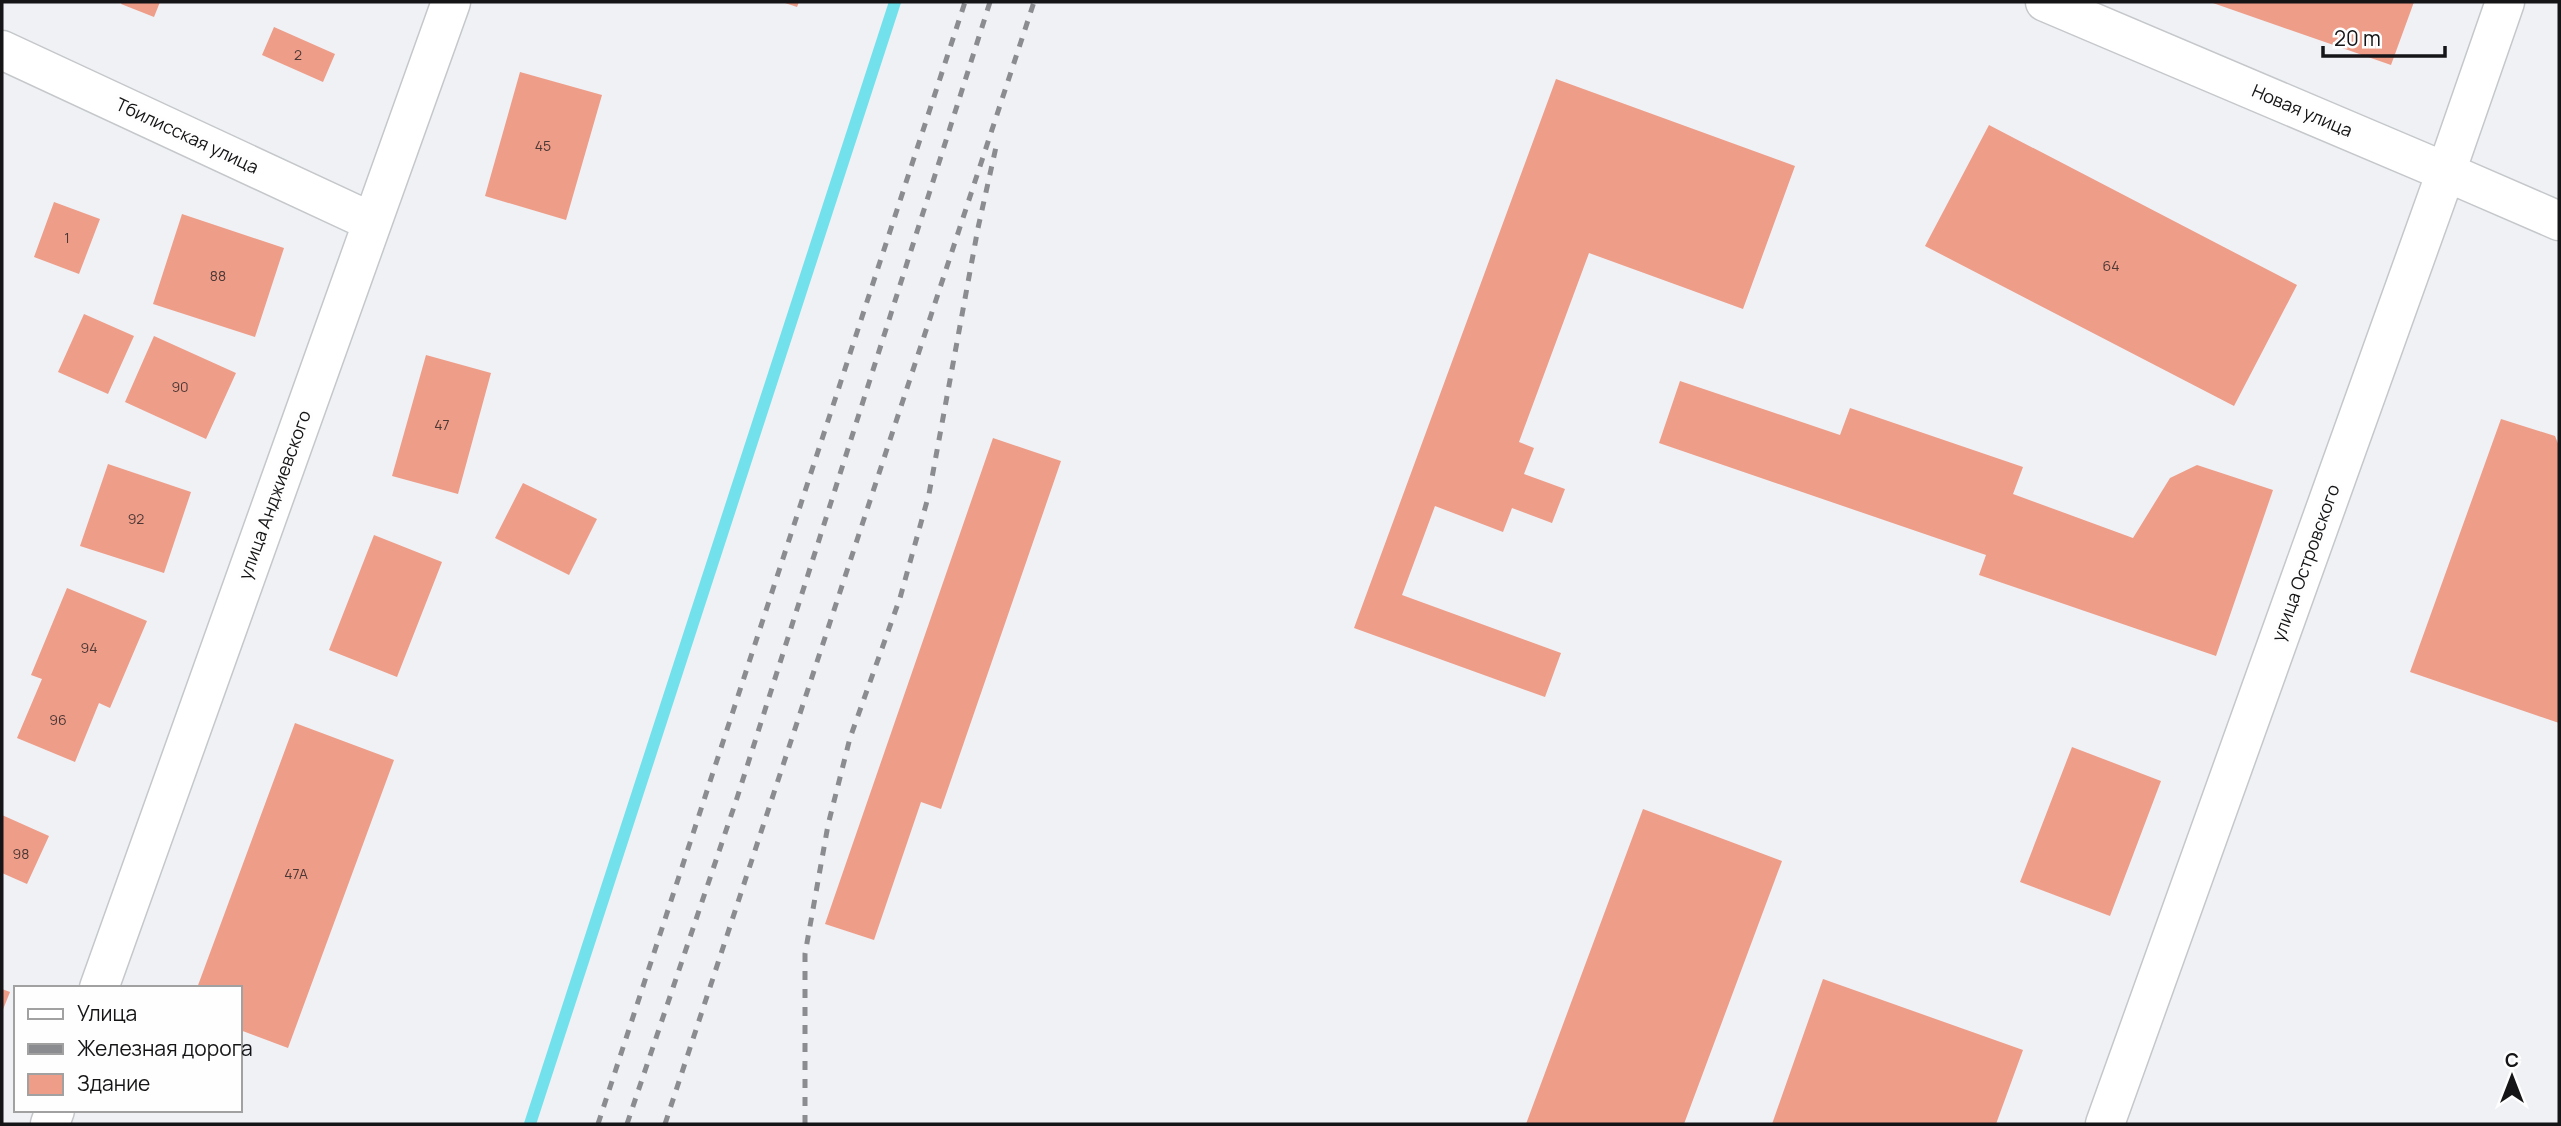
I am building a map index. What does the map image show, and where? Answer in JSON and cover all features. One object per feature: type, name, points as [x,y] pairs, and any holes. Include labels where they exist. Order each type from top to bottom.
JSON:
[{"type":"street","name":"улица Анджиевского","points":[[100,986],[451,2]]},
{"type":"street","name":"Новая улица","points":[[2045,2],[2559,221]]},
{"type":"street","name":"улица Островского","points":[[2105,1124],[2505,2]]},
{"type":"street","name":"Тбилисская улица","points":[[2,50],[372,222]]},
{"type":"building","points":[[160,2],[154,17],[121,4]]},
{"type":"building","points":[[782,2],[799,2],[797,7]]},
{"type":"building","points":[[2210,2],[2414,2],[2391,65]]},
{"type":"building","points":[[274,27],[335,54],[323,82],[262,55]]},
{"type":"building","points":[[520,72],[602,95],[566,220],[485,196]]},
{"type":"building","points":[[1556,79],[1795,166],[1743,309],[1589,253],[1519,442],[1534,448],[1524,474],[1565,489],[1552,523],[1512,508],[1503,532],[1435,506],[1402,595],[1561,653],[1545,697],[1354,628]]},
{"type":"building","points":[[1989,125],[2297,285],[2234,406],[1925,246]]},
{"type":"building","points":[[54,202],[100,219],[79,274],[34,257]]},
{"type":"building","points":[[182,214],[284,248],[255,337],[153,304]]},
{"type":"building","points":[[84,314],[134,336],[108,394],[58,372]]},
{"type":"building","points":[[154,336],[236,373],[206,439],[125,402]]},
{"type":"building","points":[[426,355],[491,373],[458,494],[392,476]]},
{"type":"building","points":[[1680,381],[1840,435],[1850,408],[2023,467],[2013,494],[2133,538],[2170,478],[2197,465],[2273,490],[2216,656],[1979,575],[1986,555],[1659,443]]},
{"type":"building","points":[[2501,419],[2555,436],[2559,446],[2559,723],[2410,672]]},
{"type":"building","points":[[993,438],[1061,461],[941,809],[921,802],[874,940],[825,924]]},
{"type":"building","points":[[108,464],[191,492],[164,573],[80,546]]},
{"type":"building","points":[[523,483],[597,519],[569,575],[495,538]]},
{"type":"building","points":[[374,535],[442,562],[397,677],[329,650]]},
{"type":"building","points":[[67,588],[147,621],[110,708],[99,703],[75,762],[17,738],[42,679],[31,675]]},
{"type":"building","points":[[295,723],[394,760],[288,1048],[242,1031],[242,986],[198,986]]},
{"type":"building","points":[[2072,747],[2161,781],[2110,916],[2020,882]]},
{"type":"building","points":[[1643,809],[1782,861],[1684,1124],[1526,1124]]},
{"type":"building","points":[[2,815],[49,836],[27,884],[2,873]]},
{"type":"building","points":[[1823,979],[2023,1050],[1996,1124],[1772,1124]]},
{"type":"building","points":[[2,989],[10,992],[2,1012]]},
{"type":"waterway","points":[[530,1124],[895,2]]},
{"type":"railway","points":[[598,1124],[965,2]]},
{"type":"railway","points":[[627,1124],[737,798],[990,2]]},
{"type":"railway","points":[[665,1124],[1034,2]]},
{"type":"railway","points":[[805,1124],[805,954],[828,825],[850,738],[900,598],[929,494],[978,228],[996,147]]}]
